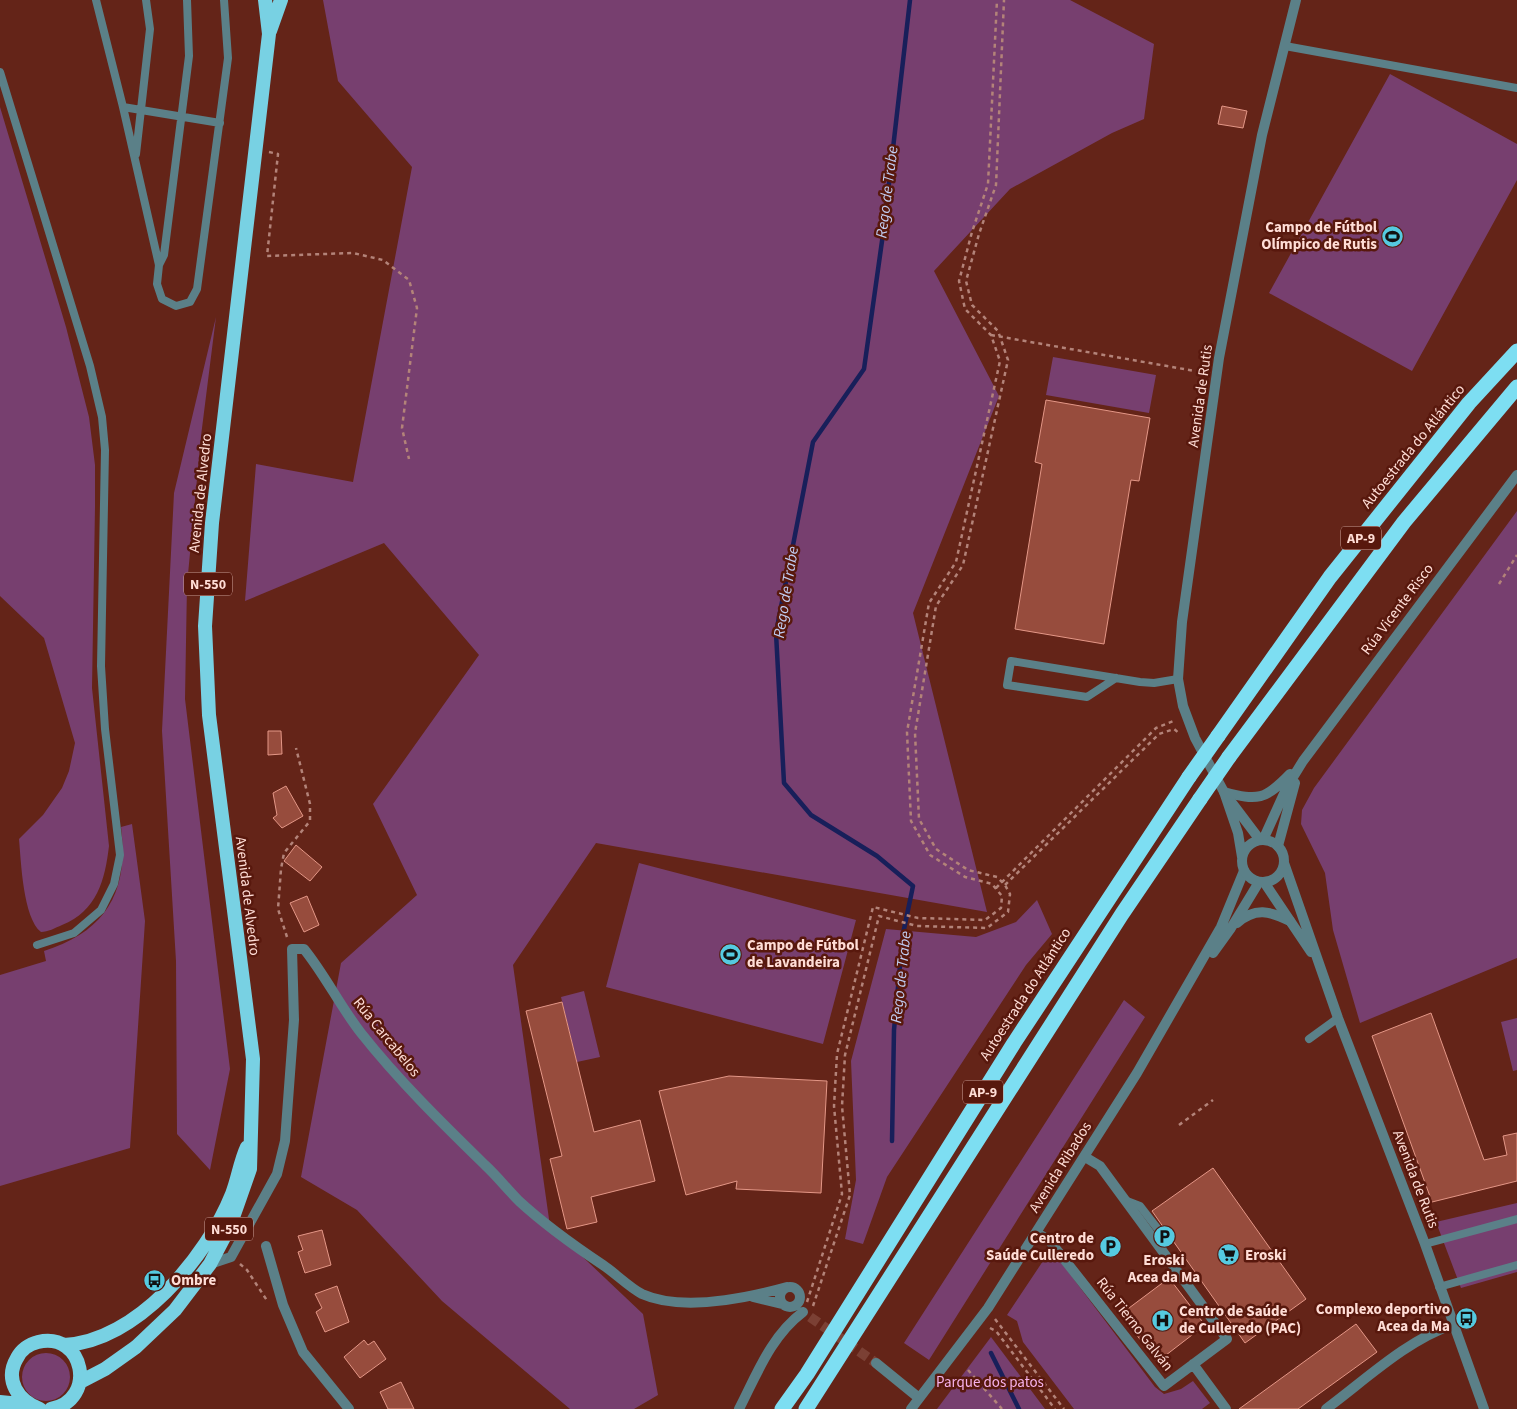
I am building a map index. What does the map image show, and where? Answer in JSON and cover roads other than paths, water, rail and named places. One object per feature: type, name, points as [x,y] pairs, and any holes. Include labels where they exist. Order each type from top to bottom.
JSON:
[{"type":"highway","name":"Avenida de Alvedro","points":[[265,0],[269,34]]},
{"type":"highway","name":"Avenida de Alvedro","points":[[80,1382],[105,1369],[136,1347],[175,1310],[210,1264],[230,1226],[250,1169],[253,1059],[209,715],[204,626],[213,514],[257,150],[269,34],[280,0]]},
{"type":"highway","name":"Autoestrada do Atlántico","points":[[782,1409],[807,1374],[1054,980],[1189,777],[1330,577],[1469,403],[1517,351]]},
{"type":"highway","name":"AP-9","points":[[806,1409],[1106,939],[1229,757],[1404,522],[1517,387]]},
{"type":"highway","name":"Avenida de Alvedro","points":[[64,1345],[80,1344],[121,1326],[163,1294],[184,1273],[205,1245],[232,1194],[241,1161],[252,1134]]},
{"type":"highway","name":"N-550","points":[[35,1407],[20,1398],[14,1388],[12,1376],[7,1367],[21,1351],[34,1342],[49,1341],[64,1345]]},
{"type":"highway","points":[[64,1345],[78,1361],[80,1382]]},
{"type":"highway","name":"N-550","points":[[51,1409],[64,1405],[71,1399],[80,1382]]},
{"type":"highway","name":"N-550","points":[[0,1402],[35,1407]]},
{"type":"street","name":"Avenida de Rutis","points":[[1242,857],[1238,833],[1224,792],[1195,738],[1187,716],[1178,678],[1182,622],[1219,358],[1262,135],[1296,0]]},
{"type":"street","name":"Rúa Vicente Risco","points":[[1262,840],[1287,787],[1303,761],[1517,476]]},
{"type":"street","name":"Rúa Vicente Risco","points":[[1278,846],[1287,808],[1303,761]]},
{"type":"street","points":[[1224,792],[1250,799],[1266,794],[1278,787],[1303,761]]},
{"type":"street","name":"Avenida de Rutis","points":[[1224,792],[1262,840]]},
{"type":"street","points":[[1262,840],[1278,846],[1284,857],[1284,863],[1278,877],[1261,882],[1250,878],[1244,871],[1242,857],[1248,845],[1262,840]]},
{"type":"street","name":"Avenida de Rutis","points":[[1284,863],[1292,880],[1338,1018],[1425,1244],[1452,1325],[1484,1409]]},
{"type":"street","name":"Avenida Ribados","points":[[911,1409],[977,1322],[1085,1157],[1190,984],[1223,924],[1244,871]]},
{"type":"street","name":"Avenida de Rutis","points":[[1261,882],[1318,961]]},
{"type":"street","name":"Avenida Ribados","points":[[1190,984],[1231,928],[1261,882]]},
{"type":"street","points":[[1231,928],[1246,915],[1258,912],[1272,912],[1290,921]]},
{"type":"street","name":"Rúa Carcabelos","points":[[210,1264],[231,1257],[277,1174],[285,1141],[294,1020],[292,949],[304,949],[319,968],[360,1031],[445,1128],[486,1166],[519,1201],[578,1250],[642,1294],[688,1303],[752,1297],[787,1287]]},
{"type":"street","name":"Rúa Tierno Galván","points":[[1037,1233],[1049,1240],[1164,1386],[1227,1339],[1100,1166],[1085,1157]]},
{"type":"street","points":[[266,1246],[283,1304],[303,1352],[349,1409]]},
{"type":"street","points":[[739,1409],[774,1342],[787,1324],[803,1311],[800,1294],[795,1288],[787,1287],[780,1296],[782,1304]]},
{"type":"street","name":"Rúa Carcabelos","points":[[752,1297],[803,1311]]},
{"type":"street","points":[[1326,1409],[1434,1331],[1452,1325]]},
{"type":"street","points":[[876,1363],[919,1398]]},
{"type":"street","name":"Rúa Tierno Galván","points":[[1193,1364],[1226,1409]]},
{"type":"lane","points":[[96,0],[123,107],[159,265],[157,284],[162,299],[176,306],[190,302],[197,289],[228,58],[224,0]]},
{"type":"lane","points":[[135,159],[150,29],[146,0]]},
{"type":"lane","points":[[159,265],[164,255],[189,56],[187,0]]},
{"type":"lane","points":[[1285,46],[1517,88]]},
{"type":"lane","points":[[0,72],[90,366],[102,417],[105,450],[101,666],[120,855],[114,884],[101,910],[74,932],[37,946]]},
{"type":"lane","points":[[123,107],[220,123]]},
{"type":"lane","points":[[1116,678],[1086,696],[1007,685],[1010,661],[1154,683],[1178,678]]},
{"type":"lane","points":[[1308,1039],[1338,1018]]},
{"type":"lane","points":[[1125,1200],[1140,1206],[1164,1237]]},
{"type":"lane","points":[[1425,1244],[1517,1219]]},
{"type":"lane","points":[[1439,1287],[1517,1265]]},
{"type":"waterway","name":"Rego de Trabe","points":[[892,1141],[894,1030],[903,934],[913,886],[877,856],[811,815],[784,783],[776,633],[813,442],[864,369],[884,227],[910,0]]},
{"type":"waterway","name":"Rego de Trabe","points":[[991,1353],[1019,1409]]},
{"type":"tunnel","points":[[810,1317],[876,1363]]},
{"type":"place","name":"Campo de Fútbol Olímpico de Rutis","points":[[1393,236]]},
{"type":"place","name":"Campo de Fútbol de Lavandeira","points":[[731,954]]},
{"type":"place","name":"Eroski Acea da Ma","points":[[1164,1237]]},
{"type":"place","name":"Centro de Saúde Culleredo","points":[[1110,1247]]},
{"type":"place","name":"Eroski","points":[[1229,1255]]},
{"type":"place","name":"Ombre","points":[[155,1280]]},
{"type":"place","name":"Complexo deportivo Acea da Ma","points":[[1466,1318]]},
{"type":"place","name":"Centro de Saúde de Culleredo (PAC)","points":[[1163,1320]]},
{"type":"park label","name":"Parque dos patos","points":[[990,1382]]}]
